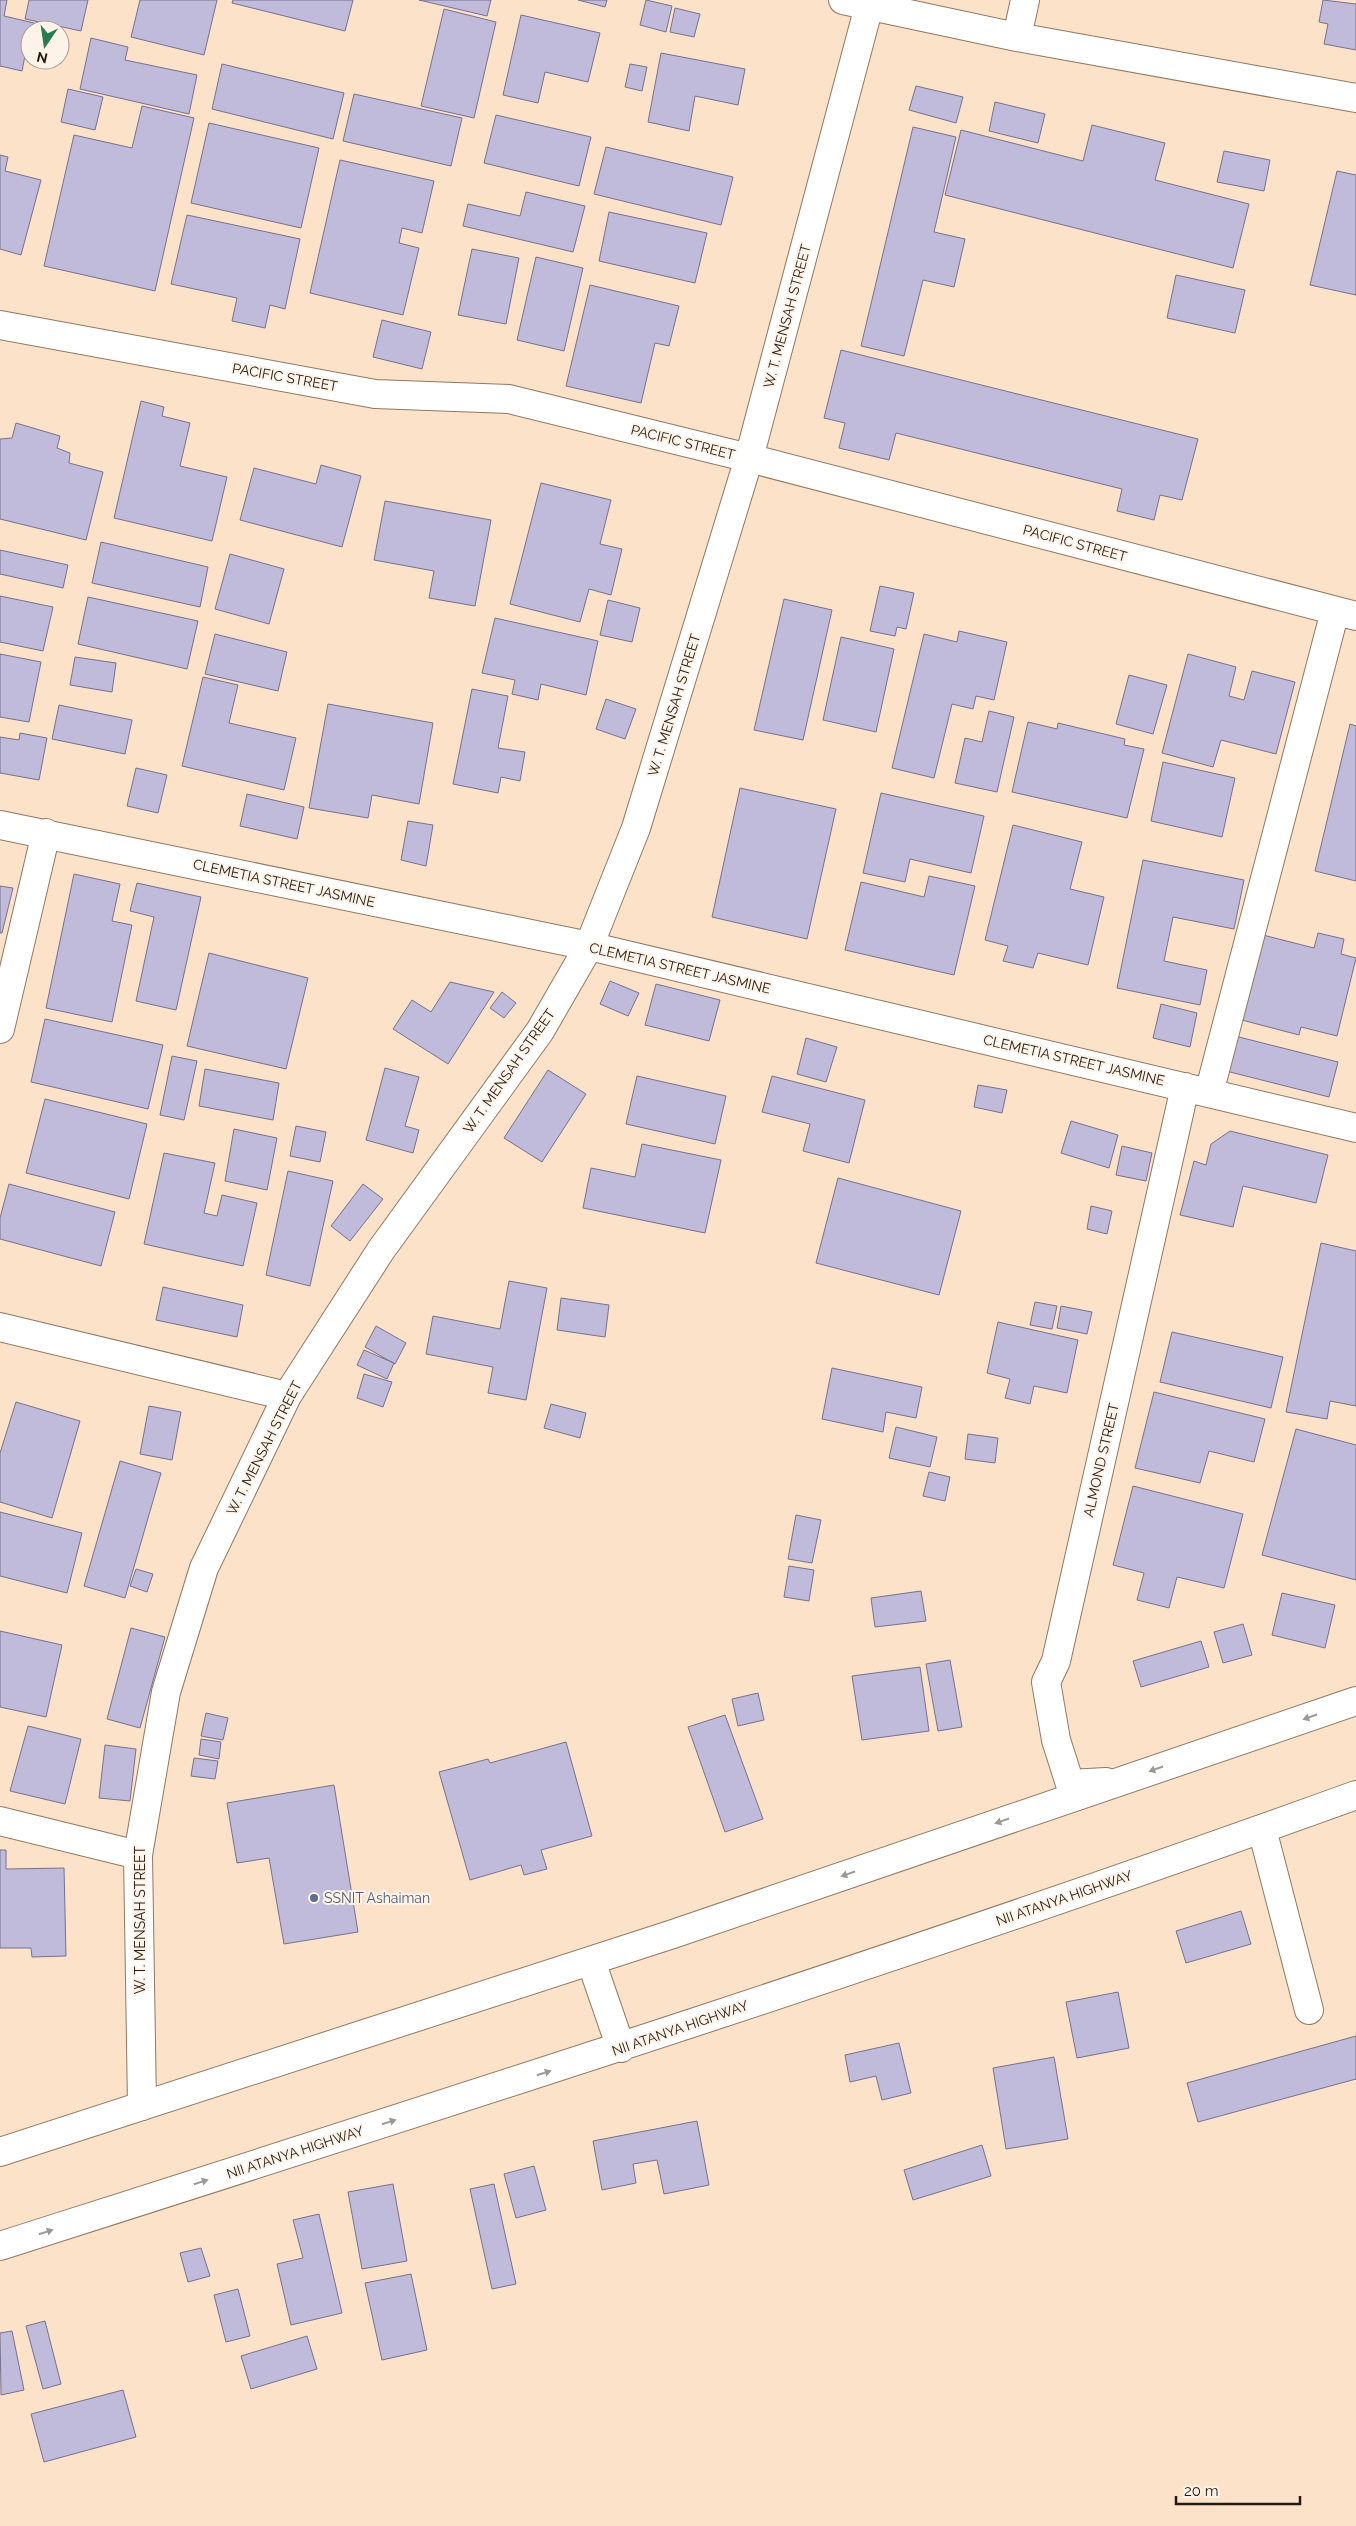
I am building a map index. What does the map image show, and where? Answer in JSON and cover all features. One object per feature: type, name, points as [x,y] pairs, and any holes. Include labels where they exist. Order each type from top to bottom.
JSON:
[{"type":"street","points":[[1017,37],[1025,0]]},
{"type":"street","points":[[856,3],[1017,37],[1356,98]]},
{"type":"street","name":"W. T. MENSAH STREET","points":[[142,2106],[138,1855],[166,1692],[204,1568],[287,1396],[381,1250],[540,1031],[589,946],[636,828],[749,458],[856,3]]},
{"type":"street","name":"PACIFIC STREET","points":[[0,325],[375,394],[509,399],[749,458],[1346,614]]},
{"type":"street","points":[[1197,1090],[1346,614]]},
{"type":"street","name":"CLEMETIA STREET JASMINE","points":[[0,825],[589,946],[1356,1128]]},
{"type":"street","points":[[0,1029],[46,833]]},
{"type":"street","name":"ALMOND STREET","points":[[1118,1782],[1070,1784],[1056,1740],[1046,1682],[1056,1661],[1197,1090]]},
{"type":"street","points":[[0,1327],[287,1396]]},
{"type":"street","points":[[0,2152],[591,1961],[1356,1701]]},
{"type":"street","name":"NII ATANYA HIGHWAY","points":[[0,2246],[621,2048],[1162,1865],[1356,1795]]},
{"type":"street","points":[[0,1820],[138,1855]]},
{"type":"street","points":[[1262,1829],[1309,2010]]},
{"type":"street","points":[[591,1961],[621,2048]]},
{"type":"building","points":[[0,0],[7,0],[4,16],[21,20],[20,70],[22,71],[0,66]]},
{"type":"building","points":[[29,0],[88,0],[81,31],[70,29],[70,20],[25,19]]},
{"type":"building","points":[[140,0],[217,0],[204,55],[131,37]]},
{"type":"building","points":[[233,0],[353,0],[345,31],[232,3]]},
{"type":"building","points":[[419,0],[491,0],[487,16]]},
{"type":"building","points":[[578,0],[607,0],[605,7]]},
{"type":"building","points":[[646,0],[672,6],[666,32],[640,25]]},
{"type":"building","points":[[1323,0],[1356,4],[1356,50],[1324,44],[1328,24],[1319,22]]},
{"type":"building","points":[[675,8],[700,14],[694,37],[670,32]]},
{"type":"building","points":[[444,9],[496,22],[474,118],[421,106]]},
{"type":"building","points":[[521,15],[600,33],[588,82],[545,72],[538,103],[503,95]]},
{"type":"building","points":[[91,38],[128,47],[125,60],[197,75],[189,114],[80,89]]},
{"type":"building","points":[[661,53],[745,69],[738,105],[695,96],[689,131],[648,122]]},
{"type":"building","points":[[222,64],[344,93],[333,139],[212,109]]},
{"type":"building","points":[[630,64],[647,67],[642,91],[625,87]]},
{"type":"building","points":[[916,86],[963,97],[956,123],[909,110]]},
{"type":"building","points":[[68,89],[103,97],[95,130],[61,122]]},
{"type":"building","points":[[354,94],[462,118],[451,166],[343,141]]},
{"type":"building","points":[[995,102],[1045,114],[1038,143],[989,131]]},
{"type":"building","points":[[142,106],[194,118],[155,291],[44,266],[74,135],[132,148]]},
{"type":"building","points":[[496,115],[591,137],[579,186],[484,163]]},
{"type":"building","points":[[209,123],[319,148],[301,228],[191,203]]},
{"type":"building","points":[[1092,125],[1165,143],[1155,180],[1249,204],[1233,268],[945,195],[961,130],[1083,161]]},
{"type":"building","points":[[913,127],[956,137],[934,232],[965,239],[954,287],[923,280],[904,356],[861,346]]},
{"type":"building","points":[[606,147],[733,177],[721,225],[594,194]]},
{"type":"building","points":[[1224,151],[1270,160],[1264,191],[1217,182]]},
{"type":"building","points":[[0,155],[8,157],[5,171],[41,180],[21,255],[0,249]]},
{"type":"building","points":[[340,160],[434,181],[422,233],[402,228],[399,243],[419,248],[403,315],[310,293]]},
{"type":"building","points":[[1337,171],[1356,175],[1356,295],[1310,285]]},
{"type":"building","points":[[526,192],[585,206],[573,252],[463,226],[468,204],[520,216]]},
{"type":"building","points":[[609,212],[707,233],[695,283],[599,261]]},
{"type":"building","points":[[187,215],[300,239],[285,309],[270,305],[265,328],[232,321],[237,298],[171,284]]},
{"type":"building","points":[[472,249],[519,258],[506,324],[458,315]]},
{"type":"building","points":[[536,257],[583,268],[564,351],[517,340]]},
{"type":"building","points":[[1176,275],[1245,290],[1235,333],[1167,318]]},
{"type":"building","points":[[590,285],[679,306],[669,346],[655,343],[641,403],[566,386]]},
{"type":"building","points":[[382,320],[431,332],[422,369],[373,357]]},
{"type":"building","points":[[841,350],[1198,439],[1182,500],[1160,495],[1154,520],[1117,511],[1122,489],[896,433],[889,460],[839,448],[845,423],[824,418]]},
{"type":"building","points":[[141,401],[164,407],[162,416],[190,423],[180,466],[227,477],[212,541],[114,518]]},
{"type":"building","points":[[16,423],[60,436],[57,448],[70,453],[69,463],[103,472],[86,540],[0,519],[0,439],[12,438]]},
{"type":"building","points":[[321,465],[361,476],[342,547],[240,520],[254,468],[316,484]]},
{"type":"building","points":[[541,483],[611,500],[600,544],[622,549],[611,595],[589,589],[580,622],[510,604]]},
{"type":"building","points":[[385,501],[491,520],[475,606],[429,598],[434,571],[374,560]]},
{"type":"building","points":[[101,542],[208,567],[200,607],[92,583]]},
{"type":"building","points":[[0,550],[68,565],[63,588],[0,574]]},
{"type":"building","points":[[230,554],[284,569],[269,624],[215,609]]},
{"type":"building","points":[[880,586],[914,593],[906,629],[897,627],[895,636],[870,631]]},
{"type":"building","points":[[0,596],[53,607],[43,651],[0,642]]},
{"type":"building","points":[[88,597],[198,621],[187,669],[78,644]]},
{"type":"building","points":[[784,599],[832,610],[803,740],[754,730]]},
{"type":"building","points":[[608,600],[640,608],[632,642],[600,635]]},
{"type":"building","points":[[495,618],[598,641],[586,695],[541,684],[538,700],[512,694],[515,680],[482,673]]},
{"type":"building","points":[[959,631],[1007,642],[994,700],[976,696],[973,709],[952,704],[934,778],[892,768],[924,634],[957,642]]},
{"type":"building","points":[[215,634],[287,652],[278,691],[205,674]]},
{"type":"building","points":[[841,637],[894,649],[876,732],[823,720]]},
{"type":"building","points":[[0,654],[41,662],[29,722],[0,717]]},
{"type":"building","points":[[1188,654],[1236,667],[1229,696],[1244,700],[1252,671],[1295,682],[1276,754],[1221,740],[1213,767],[1162,753]]},
{"type":"building","points":[[75,657],[116,663],[112,692],[70,685]]},
{"type":"building","points":[[1129,675],[1167,685],[1153,734],[1116,724]]},
{"type":"building","points":[[203,677],[238,685],[229,723],[296,738],[284,790],[182,766]]},
{"type":"building","points":[[472,689],[508,696],[498,748],[525,752],[520,781],[501,777],[498,793],[453,784]]},
{"type":"building","points":[[606,699],[636,709],[625,739],[596,729]]},
{"type":"building","points":[[328,704],[433,723],[419,804],[372,795],[368,818],[309,808]]},
{"type":"building","points":[[59,705],[132,720],[125,754],[52,739]]},
{"type":"building","points":[[989,711],[1014,717],[997,792],[955,783],[965,738],[982,742]]},
{"type":"building","points":[[1028,722],[1057,729],[1058,723],[1125,739],[1124,745],[1144,749],[1127,818],[1012,792]]},
{"type":"building","points":[[1350,724],[1356,726],[1356,881],[1315,871]]},
{"type":"building","points":[[20,733],[47,738],[39,780],[0,773],[0,737],[19,740]]},
{"type":"building","points":[[1163,762],[1235,778],[1222,837],[1151,821]]},
{"type":"building","points":[[136,768],[167,775],[158,813],[127,806]]},
{"type":"building","points":[[740,788],[836,809],[807,939],[712,917]]},
{"type":"building","points":[[881,793],[984,816],[971,873],[910,859],[905,882],[863,873]]},
{"type":"building","points":[[247,794],[304,807],[297,839],[240,826]]},
{"type":"building","points":[[408,821],[433,825],[426,866],[401,860]]},
{"type":"building","points":[[1013,825],[1082,842],[1070,889],[1104,897],[1088,965],[1038,953],[1033,968],[1003,961],[1008,946],[985,940]]},
{"type":"building","points":[[1143,860],[1244,880],[1234,929],[1173,917],[1164,961],[1207,970],[1200,1005],[1117,988]]},
{"type":"building","points":[[74,874],[120,884],[112,921],[132,925],[112,1022],[46,1008]]},
{"type":"building","points":[[929,876],[975,886],[954,975],[845,950],[861,882],[924,897]]},
{"type":"building","points":[[137,883],[201,897],[176,1010],[136,1001],[154,917],[130,911]]},
{"type":"building","points":[[0,886],[13,888],[2,933],[0,933]]},
{"type":"building","points":[[1318,933],[1344,939],[1341,954],[1356,958],[1337,1036],[1301,1027],[1299,1035],[1238,1019],[1259,934],[1314,948]]},
{"type":"building","points":[[209,953],[308,978],[286,1069],[187,1046]]},
{"type":"building","points":[[610,981],[639,993],[628,1016],[600,1004]]},
{"type":"building","points":[[450,982],[494,992],[448,1064],[393,1029],[412,1000],[431,1012]]},
{"type":"building","points":[[656,984],[720,1000],[709,1041],[645,1025]]},
{"type":"building","points":[[502,992],[516,1003],[504,1018],[490,1008]]},
{"type":"building","points":[[1161,1004],[1197,1013],[1190,1047],[1153,1038]]},
{"type":"building","points":[[45,1019],[163,1045],[148,1109],[31,1082]]},
{"type":"building","points":[[1231,1035],[1338,1062],[1329,1097],[1222,1070]]},
{"type":"building","points":[[806,1038],[837,1047],[826,1082],[797,1074]]},
{"type":"building","points":[[172,1056],[197,1061],[184,1120],[160,1115]]},
{"type":"building","points":[[385,1068],[419,1077],[405,1126],[419,1130],[413,1153],[366,1140]]},
{"type":"building","points":[[205,1069],[279,1083],[273,1120],[199,1106]]},
{"type":"building","points":[[548,1070],[586,1094],[542,1162],[504,1138]]},
{"type":"building","points":[[637,1076],[726,1096],[715,1144],[626,1124]]},
{"type":"building","points":[[772,1076],[865,1100],[849,1163],[803,1151],[810,1124],[762,1112]]},
{"type":"building","points":[[978,1085],[1007,1090],[1002,1113],[974,1107]]},
{"type":"building","points":[[45,1099],[147,1124],[129,1199],[26,1173]]},
{"type":"building","points":[[1071,1121],[1118,1135],[1109,1168],[1061,1153]]},
{"type":"building","points":[[296,1126],[326,1132],[320,1162],[290,1156]]},
{"type":"building","points":[[234,1129],[277,1138],[267,1190],[225,1181]]},
{"type":"building","points":[[1230,1131],[1328,1155],[1316,1203],[1243,1186],[1233,1227],[1180,1215],[1194,1161],[1206,1165],[1211,1144]]},
{"type":"building","points":[[642,1144],[721,1160],[705,1233],[583,1208],[591,1168],[635,1177]]},
{"type":"building","points":[[1122,1146],[1152,1153],[1146,1181],[1116,1175]]},
{"type":"building","points":[[164,1153],[215,1163],[204,1213],[217,1216],[222,1195],[257,1203],[243,1266],[144,1244]]},
{"type":"building","points":[[288,1171],[333,1181],[310,1286],[266,1275]]},
{"type":"building","points":[[838,1178],[961,1211],[939,1295],[816,1263]]},
{"type":"building","points":[[9,1184],[115,1212],[101,1266],[0,1239],[0,1218]]},
{"type":"building","points":[[363,1184],[383,1199],[350,1241],[331,1226]]},
{"type":"building","points":[[1091,1206],[1112,1211],[1107,1234],[1087,1229]]},
{"type":"building","points":[[1321,1243],[1356,1251],[1356,1406],[1330,1401],[1327,1419],[1286,1412]]},
{"type":"building","points":[[509,1281],[547,1288],[526,1400],[488,1393],[493,1367],[426,1354],[433,1316],[500,1329]]},
{"type":"building","points":[[163,1287],[243,1305],[237,1337],[156,1320]]},
{"type":"building","points":[[561,1298],[609,1305],[605,1337],[557,1330]]},
{"type":"building","points":[[1035,1302],[1057,1306],[1052,1329],[1030,1325]]},
{"type":"building","points":[[1061,1306],[1092,1312],[1087,1334],[1057,1328]]},
{"type":"building","points":[[998,1322],[1078,1340],[1067,1393],[1034,1386],[1030,1404],[1005,1398],[1010,1379],[987,1373]]},
{"type":"building","points":[[376,1326],[406,1343],[395,1364],[365,1347]]},
{"type":"building","points":[[1172,1332],[1283,1357],[1271,1408],[1160,1382]]},
{"type":"building","points":[[364,1350],[394,1363],[387,1379],[357,1365]]},
{"type":"building","points":[[832,1368],[922,1387],[916,1418],[886,1412],[883,1432],[822,1419]]},
{"type":"building","points":[[364,1374],[392,1382],[383,1407],[357,1398]]},
{"type":"building","points":[[1154,1392],[1265,1419],[1254,1462],[1209,1451],[1200,1483],[1135,1468]]},
{"type":"building","points":[[16,1402],[80,1421],[52,1518],[0,1502],[0,1453]]},
{"type":"building","points":[[551,1404],[586,1413],[580,1438],[544,1428]]},
{"type":"building","points":[[149,1406],[181,1412],[172,1460],[140,1454]]},
{"type":"building","points":[[896,1427],[937,1437],[930,1467],[889,1458]]},
{"type":"building","points":[[1296,1429],[1356,1445],[1356,1580],[1262,1555]]},
{"type":"building","points":[[968,1434],[998,1438],[995,1463],[965,1459]]},
{"type":"building","points":[[120,1461],[161,1473],[125,1598],[84,1586]]},
{"type":"building","points":[[929,1472],[950,1477],[945,1501],[923,1496]]},
{"type":"building","points":[[1133,1486],[1243,1514],[1224,1588],[1177,1577],[1169,1608],[1137,1600],[1144,1573],[1113,1565]]},
{"type":"building","points":[[0,1512],[82,1533],[67,1593],[0,1576]]},
{"type":"building","points":[[796,1515],[821,1520],[812,1563],[788,1559]]},
{"type":"building","points":[[789,1566],[814,1570],[809,1601],[784,1597]]},
{"type":"building","points":[[136,1569],[153,1574],[147,1592],[130,1586]]},
{"type":"building","points":[[921,1591],[926,1621],[875,1627],[871,1598]]},
{"type":"building","points":[[1282,1593],[1335,1605],[1325,1648],[1272,1635]]},
{"type":"building","points":[[1243,1624],[1252,1655],[1223,1663],[1214,1632]]},
{"type":"building","points":[[131,1628],[165,1637],[140,1728],[107,1719]]},
{"type":"building","points":[[0,1631],[62,1645],[46,1717],[0,1707]]},
{"type":"building","points":[[1201,1641],[1209,1667],[1141,1687],[1133,1661]]},
{"type":"building","points":[[950,1660],[962,1727],[938,1731],[926,1664]]},
{"type":"building","points":[[920,1667],[929,1731],[862,1740],[852,1676]]},
{"type":"building","points":[[758,1693],[764,1720],[738,1726],[732,1699]]},
{"type":"building","points":[[206,1713],[228,1718],[223,1740],[201,1736]]},
{"type":"building","points":[[725,1715],[763,1819],[725,1832],[688,1727]]},
{"type":"building","points":[[28,1726],[81,1739],[65,1804],[10,1791]]},
{"type":"building","points":[[201,1739],[221,1742],[219,1759],[199,1755]]},
{"type":"building","points":[[566,1742],[592,1836],[541,1850],[547,1869],[524,1875],[521,1865],[470,1880],[439,1772],[488,1759],[490,1763]]},
{"type":"building","points":[[105,1745],[136,1749],[130,1801],[99,1798]]},
{"type":"building","points":[[194,1758],[218,1761],[215,1779],[191,1776]]},
{"type":"building","name":"SSNIT Ashaiman","points":[[334,1785],[358,1932],[284,1944],[269,1858],[237,1863],[227,1803]]},
{"type":"building","points":[[0,1850],[6,1850],[6,1869],[64,1868],[66,1956],[32,1957],[31,1948],[0,1948]]},
{"type":"building","points":[[1241,1911],[1251,1944],[1186,1963],[1176,1931]]},
{"type":"building","points":[[1118,1992],[1129,2048],[1077,2058],[1066,2002]]},
{"type":"building","points":[[1356,2036],[1356,2079],[1198,2122],[1187,2083]]},
{"type":"building","points":[[899,2043],[911,2093],[882,2100],[876,2076],[850,2082],[845,2055]]},
{"type":"building","points":[[1054,2057],[1068,2139],[1006,2149],[993,2068]]},
{"type":"building","points":[[697,2121],[709,2185],[664,2194],[657,2160],[633,2164],[636,2183],[602,2190],[593,2141]]},
{"type":"building","points":[[982,2145],[991,2176],[913,2200],[904,2170]]},
{"type":"building","points":[[534,2166],[546,2210],[516,2218],[504,2174]]},
{"type":"building","points":[[393,2184],[407,2261],[362,2269],[348,2192]]},
{"type":"building","points":[[494,2184],[516,2284],[492,2289],[470,2189]]},
{"type":"building","points":[[319,2214],[342,2313],[291,2325],[277,2264],[303,2258],[293,2220]]},
{"type":"building","points":[[201,2248],[210,2276],[188,2282],[180,2253]]},
{"type":"building","points":[[411,2274],[427,2350],[382,2360],[365,2283]]},
{"type":"building","points":[[238,2289],[250,2336],[226,2342],[214,2295]]},
{"type":"building","points":[[45,2321],[61,2384],[43,2389],[26,2326]]},
{"type":"building","points":[[12,2331],[24,2390],[1,2395],[0,2333]]},
{"type":"building","points":[[307,2336],[317,2369],[251,2389],[241,2356]]},
{"type":"building","points":[[123,2390],[136,2437],[44,2462],[31,2414]]},
{"type":"place","name":"SSNIT Ashaiman","points":[[314,1898]]}]
